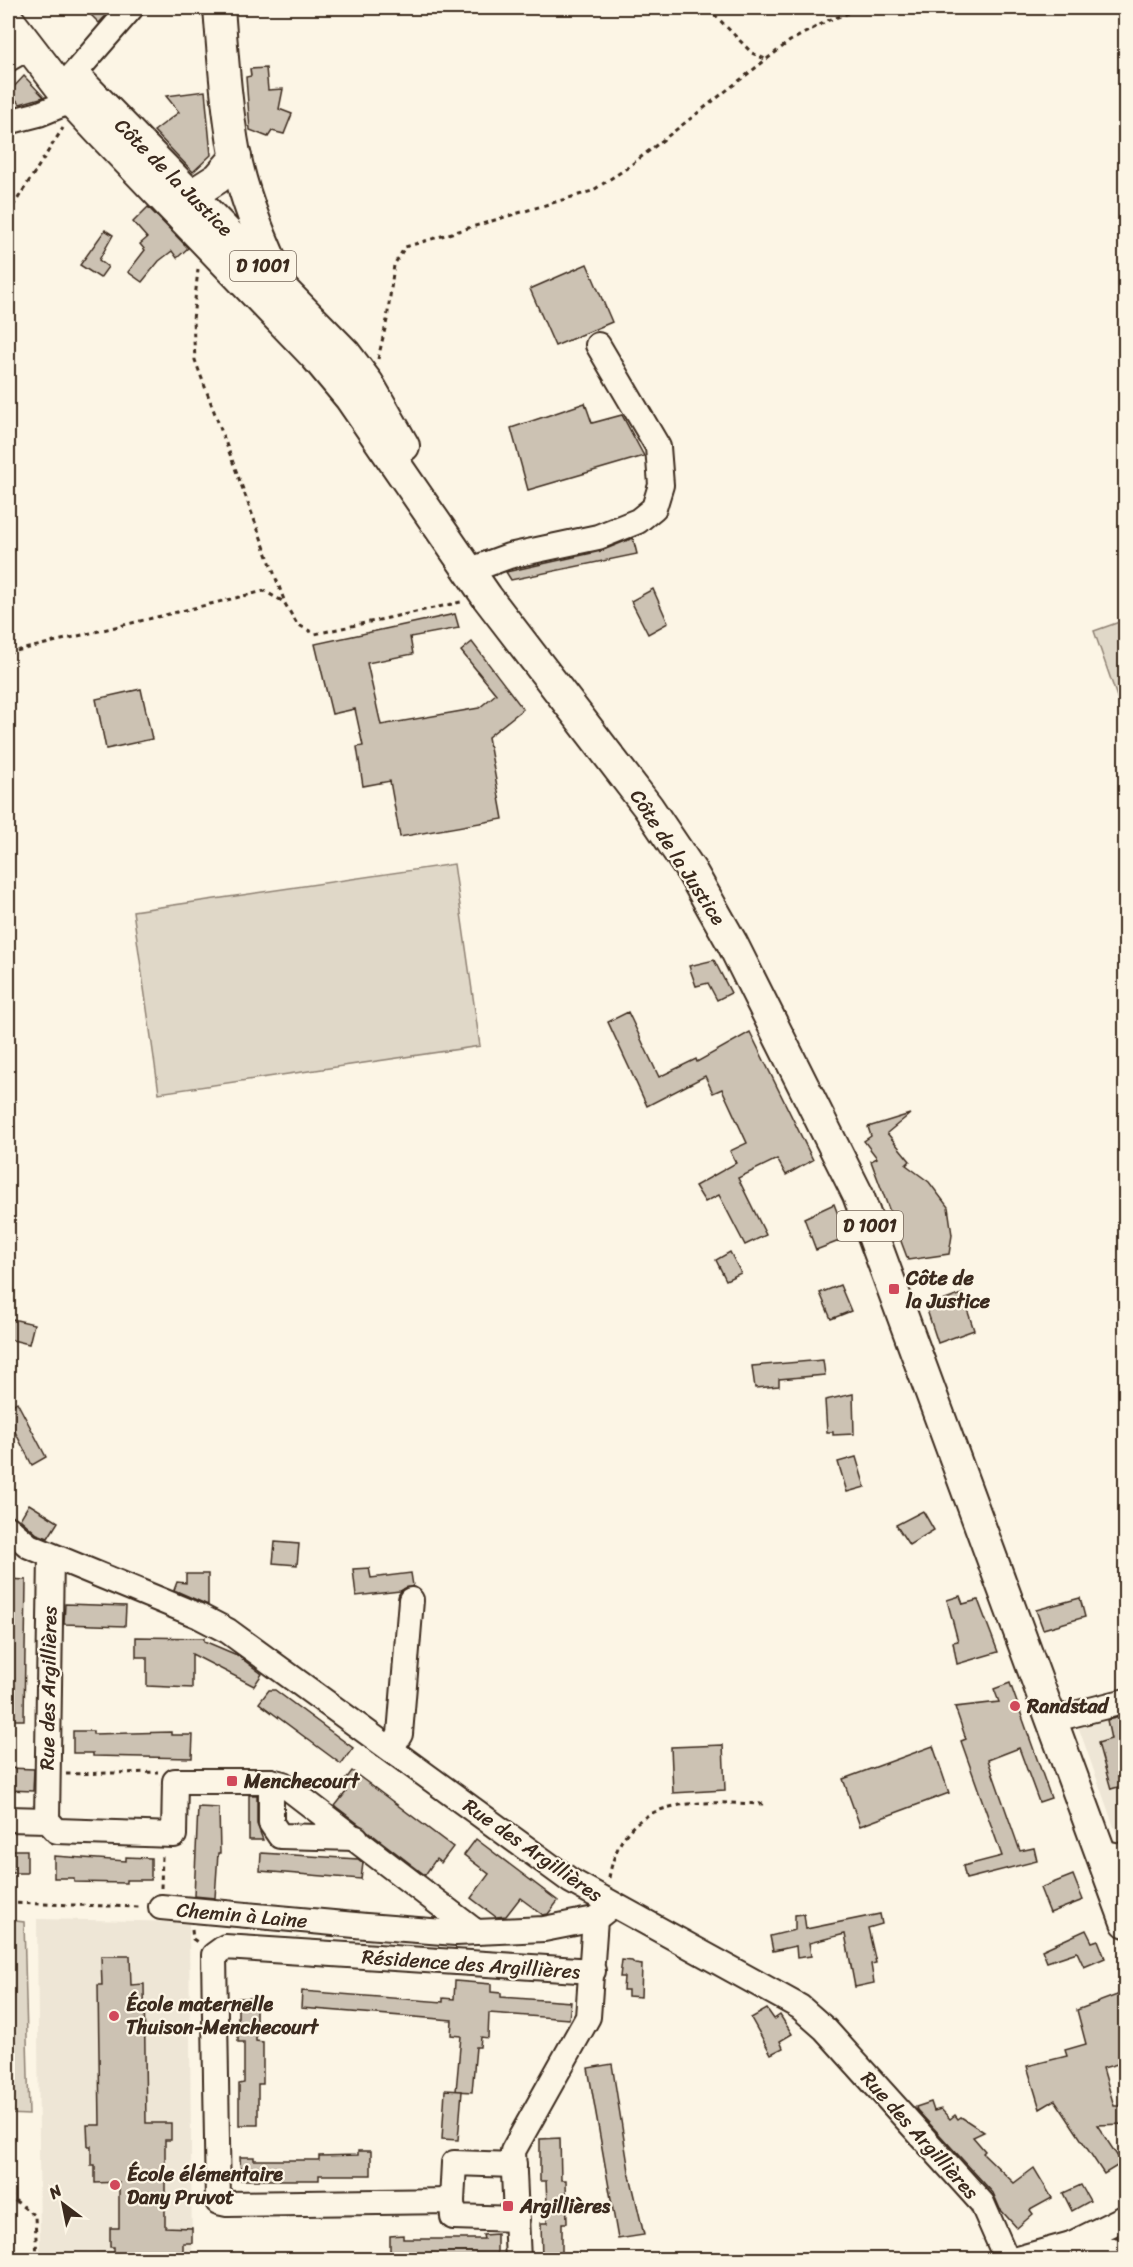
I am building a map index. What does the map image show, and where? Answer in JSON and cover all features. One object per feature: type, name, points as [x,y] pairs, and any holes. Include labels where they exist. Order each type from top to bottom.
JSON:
[{"type":"main road","points":[[219,8],[227,106],[236,157],[257,226],[283,288]]},
{"type":"main road","name":"Côte de la Justice","points":[[8,14],[73,94],[203,240],[315,356],[350,398],[486,597],[648,807],[692,872],[732,943],[838,1151],[880,1251],[1051,1720],[1113,1856],[1125,1922]]},
{"type":"main road","name":"Côte de la Justice","points":[[8,19],[18,53],[73,94],[192,194],[346,354],[368,383],[421,476],[465,566]]},
{"type":"main road","points":[[192,194],[218,178],[236,157]]},
{"type":"street","points":[[8,123],[39,114],[73,94],[130,8]]},
{"type":"street","points":[[465,566],[598,537],[638,521],[654,508],[661,484],[658,447],[598,345]]},
{"type":"street","name":"Rue des Argillières","points":[[8,1528],[29,1546],[199,1616],[228,1631],[605,1908],[800,2007],[825,2029],[982,2203],[1007,2259]]},
{"type":"street","name":"Rue des Argillières","points":[[47,1820],[51,1556]]},
{"type":"street","points":[[391,1749],[400,1734],[411,1600]]},
{"type":"street","points":[[1051,1720],[1125,1701]]},
{"type":"street","points":[[8,1819],[47,1820],[57,1831],[174,1835],[175,1780],[272,1781],[283,1784],[356,1838],[476,1932]]},
{"type":"street","points":[[272,1781],[271,1823],[280,1836],[356,1838]]},
{"type":"street","name":"Chemin à Laine","points":[[161,1907],[456,1934],[544,1929],[605,1908]]},
{"type":"street","points":[[593,1971],[605,1908]]},
{"type":"street","points":[[220,1951],[218,2202],[239,2204],[452,2201]]},
{"type":"street","name":"Résidence des Argillières","points":[[220,1951],[593,1971],[588,2017],[513,2151],[518,2259]]},
{"type":"street","points":[[514,2165],[454,2163],[452,2201],[453,2217],[517,2219]]},
{"type":"street","points":[[1013,2259],[1071,2244],[1125,2217]]},
{"type":"street","points":[[1071,2244],[1125,2252]]},
{"type":"path","points":[[708,8],[752,53],[765,59]]},
{"type":"path","points":[[368,383],[382,344],[394,265],[405,247],[592,191],[627,168],[790,41],[829,20],[863,8]]},
{"type":"path","points":[[8,214],[73,94]]},
{"type":"path","points":[[203,240],[194,310],[195,360],[284,602],[297,624],[315,634],[486,597]]},
{"type":"path","points":[[8,653],[264,591],[284,602]]},
{"type":"path","points":[[46,1775],[167,1772],[175,1780]]},
{"type":"path","points":[[605,1908],[613,1855],[625,1834],[643,1817],[655,1810],[686,1803],[767,1804]]},
{"type":"path","points":[[161,1907],[162,1835]]},
{"type":"path","name":"Chemin à Laine","points":[[8,1903],[161,1907]]},
{"type":"path","points":[[190,1910],[193,1939],[220,1951]]},
{"type":"path","points":[[8,2195],[35,2216],[37,2259]]},
{"type":"shaded area","points":[[1126,620],[1125,720],[1094,631]]},
{"type":"shaded area","points":[[454,864],[480,1046],[159,1093],[133,911]]},
{"type":"shaded area","points":[[1125,1693],[1125,1858],[1072,1709]]},
{"type":"shaded area","points":[[37,1919],[189,1922],[192,2259],[96,2259],[95,2251],[40,2254]]},
{"type":"shaded area","points":[[8,1920],[24,1922],[29,2115],[8,2114]]},
{"type":"building","points":[[84,8],[113,8],[99,23]]},
{"type":"building","points":[[266,68],[268,90],[283,89],[279,109],[292,114],[284,134],[272,131],[268,137],[250,130],[246,77],[251,76],[250,69]]},
{"type":"building","points":[[24,76],[44,97],[20,104],[9,92]]},
{"type":"building","points":[[205,91],[211,155],[193,172],[154,131],[179,112],[166,96]]},
{"type":"building","points":[[148,207],[188,248],[177,258],[172,251],[159,261],[142,282],[128,272],[145,250],[140,244],[147,238],[133,222]]},
{"type":"building","points":[[105,230],[113,235],[99,260],[108,267],[100,278],[80,265]]},
{"type":"building","points":[[587,264],[612,322],[555,346],[530,289]]},
{"type":"building","points":[[585,403],[592,423],[622,415],[644,456],[528,490],[511,428]]},
{"type":"building","points":[[633,538],[637,554],[511,580],[506,572],[601,551]]},
{"type":"building","points":[[653,589],[668,623],[648,634],[631,601]]},
{"type":"building","points":[[455,614],[459,628],[410,637],[413,654],[367,663],[381,725],[479,708],[496,694],[461,651],[472,642],[523,709],[488,737],[503,819],[400,837],[390,781],[363,786],[357,747],[363,746],[355,709],[332,714],[315,644]]},
{"type":"building","points":[[141,689],[152,739],[106,749],[96,699]]},
{"type":"building","points":[[714,960],[731,993],[717,1000],[708,983],[696,986],[689,966]]},
{"type":"building","points":[[628,1012],[659,1077],[696,1059],[697,1062],[750,1032],[813,1160],[786,1175],[777,1159],[738,1178],[766,1235],[745,1245],[719,1195],[705,1202],[695,1186],[736,1163],[730,1151],[747,1143],[722,1089],[713,1093],[705,1076],[647,1106],[608,1022]]},
{"type":"building","points":[[910,1114],[887,1133],[910,1161],[906,1165],[929,1182],[948,1207],[952,1235],[949,1254],[908,1260],[871,1161],[877,1158],[864,1141],[871,1136],[868,1127]]},
{"type":"building","points":[[834,1204],[847,1238],[816,1250],[804,1218]]},
{"type":"building","points":[[730,1252],[741,1273],[726,1280],[716,1260]]},
{"type":"building","points":[[840,1285],[851,1311],[831,1319],[820,1293]]},
{"type":"building","points":[[962,1294],[974,1330],[938,1343],[926,1307]]},
{"type":"building","points":[[8,1318],[34,1324],[29,1344],[8,1339]]},
{"type":"building","points":[[823,1360],[825,1375],[779,1379],[779,1386],[755,1388],[752,1366]]},
{"type":"building","points":[[853,1394],[854,1434],[833,1435],[833,1432],[827,1432],[825,1400]]},
{"type":"building","points":[[17,1402],[46,1457],[32,1465],[8,1418],[8,1408]]},
{"type":"building","points":[[856,1457],[865,1487],[847,1492],[838,1462]]},
{"type":"building","points":[[29,1504],[58,1522],[48,1538],[37,1534],[20,1519]]},
{"type":"building","points":[[923,1511],[934,1530],[909,1545],[896,1525]]},
{"type":"building","points":[[275,1542],[299,1544],[297,1565],[273,1563]]},
{"type":"building","points":[[369,1568],[371,1578],[411,1573],[413,1586],[400,1591],[356,1596],[353,1569]]},
{"type":"building","points":[[186,1574],[208,1574],[208,1605],[174,1590],[177,1582],[186,1583]]},
{"type":"building","points":[[8,1579],[26,1580],[24,1720],[8,1720]]},
{"type":"building","points":[[960,1596],[963,1604],[978,1600],[998,1652],[957,1664],[953,1642],[958,1641],[947,1600]]},
{"type":"building","points":[[1080,1598],[1085,1617],[1043,1629],[1036,1610]]},
{"type":"building","points":[[65,1604],[126,1606],[125,1626],[64,1624]]},
{"type":"building","points":[[136,1637],[204,1638],[204,1641],[237,1655],[262,1674],[254,1686],[192,1654],[192,1688],[147,1686],[147,1657],[136,1657]]},
{"type":"building","points":[[1010,1683],[1051,1798],[1039,1802],[1019,1748],[988,1760],[1020,1851],[1034,1848],[1037,1861],[966,1879],[963,1866],[1002,1856],[961,1741],[966,1739],[955,1707],[999,1702],[994,1689]]},
{"type":"building","points":[[269,1690],[275,1690],[353,1748],[341,1764],[259,1703]]},
{"type":"building","points":[[1125,1716],[1125,1785],[1111,1789],[1098,1743],[1111,1739],[1107,1720]]},
{"type":"building","points":[[73,1731],[93,1731],[93,1734],[171,1732],[171,1735],[193,1735],[192,1758],[93,1756],[93,1753],[73,1753]]},
{"type":"building","points":[[723,1745],[725,1790],[673,1793],[671,1747]]},
{"type":"building","points":[[933,1746],[949,1793],[860,1826],[843,1779]]},
{"type":"building","points":[[8,1768],[34,1769],[33,1791],[8,1790]]},
{"type":"building","points":[[352,1771],[453,1847],[441,1863],[436,1859],[425,1875],[335,1806],[346,1792],[340,1787]]},
{"type":"building","points":[[249,1795],[257,1795],[257,1824],[263,1840],[249,1840]]},
{"type":"building","points":[[198,1807],[219,1808],[220,1853],[218,1853],[215,1898],[194,1896]]},
{"type":"building","points":[[476,1839],[558,1901],[548,1914],[543,1915],[520,1898],[506,1916],[496,1917],[471,1898],[489,1874],[464,1855]]},
{"type":"building","points":[[8,1850],[27,1850],[27,1873],[8,1873]]},
{"type":"building","points":[[261,1853],[358,1859],[363,1863],[361,1879],[260,1871]]},
{"type":"building","points":[[54,1856],[126,1861],[126,1857],[151,1858],[151,1880],[126,1880],[126,1883],[74,1882],[74,1878],[54,1878]]},
{"type":"building","points":[[1073,1875],[1083,1900],[1050,1913],[1040,1888]]},
{"type":"building","points":[[804,1914],[806,1929],[880,1914],[882,1924],[868,1928],[876,1963],[871,1964],[874,1983],[855,1987],[845,1934],[809,1943],[811,1956],[797,1958],[796,1946],[773,1951],[770,1936],[795,1930],[795,1915]]},
{"type":"building","points":[[1086,1930],[1092,1942],[1098,1940],[1105,1958],[1084,1967],[1077,1952],[1047,1962],[1042,1950]]},
{"type":"building","points":[[101,1956],[130,1956],[131,1985],[144,1984],[146,2123],[171,2123],[171,2140],[165,2140],[165,2227],[192,2228],[192,2243],[183,2243],[183,2252],[153,2252],[153,2259],[114,2259],[114,2247],[110,2247],[110,2228],[119,2228],[119,2182],[95,2183],[95,2165],[91,2165],[91,2146],[88,2146],[87,2125],[100,2125],[98,1985],[102,1985]]},
{"type":"building","points":[[622,1960],[642,1965],[641,1997],[628,1996],[628,1990],[623,1990],[624,1977],[620,1977]]},
{"type":"building","points":[[455,1981],[491,1984],[491,1992],[501,1993],[501,1997],[571,2002],[569,2019],[489,2013],[488,2038],[481,2037],[480,2047],[476,2047],[472,2092],[456,2091],[461,2036],[451,2035],[452,2020],[301,2008],[302,1991],[443,2002],[443,1998],[454,1999]]},
{"type":"building","points":[[1125,1992],[1125,2062],[1103,2068],[1114,2106],[1125,2106],[1125,2124],[1097,2125],[1122,2163],[1104,2174],[1055,2100],[1040,2109],[1027,2066],[1067,2056],[1065,2050],[1086,2044],[1077,2010]]},
{"type":"building","points":[[238,1998],[256,1998],[256,2041],[263,2042],[263,2084],[258,2084],[258,2125],[239,2125],[239,2084],[244,2083],[244,2042],[238,2042]]},
{"type":"building","points":[[767,2009],[774,2019],[780,2015],[792,2034],[780,2041],[783,2048],[771,2054],[751,2018]]},
{"type":"building","points":[[612,2064],[629,2171],[644,2235],[618,2239],[588,2068]]},
{"type":"building","points":[[445,2090],[462,2091],[458,2140],[442,2139]]},
{"type":"building","points":[[931,2102],[934,2111],[941,2109],[950,2119],[955,2115],[958,2119],[961,2117],[984,2132],[973,2137],[985,2151],[983,2153],[1014,2183],[1034,2168],[1052,2198],[1030,2210],[1033,2214],[1017,2228],[1000,2209],[993,2193],[917,2110],[916,2107]]},
{"type":"building","points":[[560,2138],[561,2180],[566,2180],[567,2223],[562,2223],[562,2259],[542,2259],[541,2223],[547,2223],[547,2203],[546,2181],[540,2181],[540,2139]]},
{"type":"building","points":[[358,2151],[371,2151],[371,2175],[319,2175],[319,2180],[241,2180],[240,2157],[254,2157],[254,2160],[319,2160],[319,2156],[358,2155]]},
{"type":"building","points":[[1081,2185],[1090,2201],[1072,2211],[1063,2193]]},
{"type":"building","points":[[497,2234],[497,2258],[390,2259],[390,2236],[403,2235],[403,2239],[484,2239],[483,2235]]},
{"type":"place","name":"Côte de la Justice","points":[[894,1289]]},
{"type":"place","name":"Randstad","points":[[1015,1706]]},
{"type":"place","name":"Menchecourt","points":[[232,1781]]},
{"type":"place","name":"École maternelle Thuison-Menchecourt","points":[[114,2016]]},
{"type":"place","name":"École élémentaire Dany Pruvot","points":[[115,2185]]},
{"type":"place","name":"Argillières","points":[[508,2206]]}]
